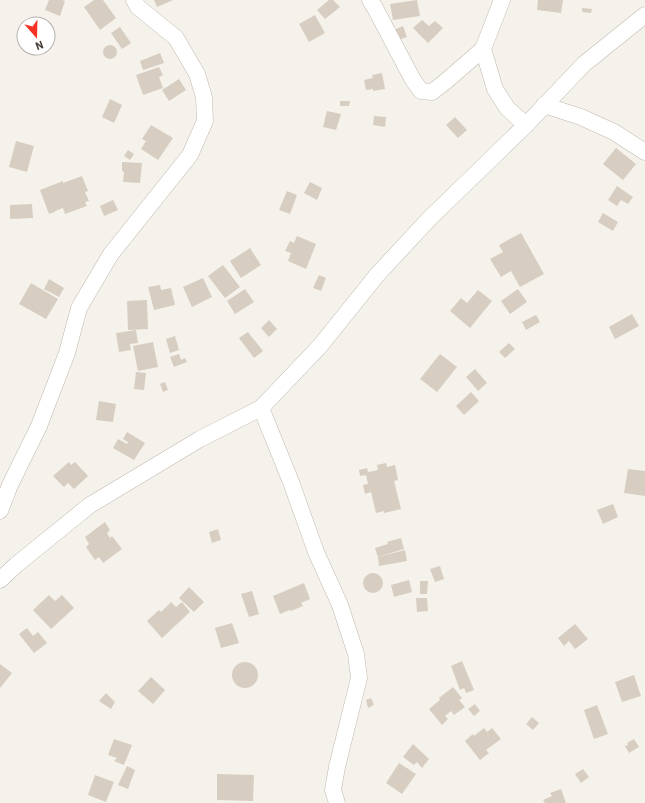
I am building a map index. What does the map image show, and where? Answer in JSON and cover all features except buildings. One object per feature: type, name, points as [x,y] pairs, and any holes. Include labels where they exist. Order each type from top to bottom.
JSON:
[{"type":"street","points":[[0,511],[10,485],[45,412],[67,354],[79,308],[111,254],[190,154],[204,122],[204,98],[197,74],[176,38],[138,7],[134,0]]},
{"type":"street","points":[[370,0],[413,80],[421,91],[432,92],[446,82],[483,49],[502,0]]},
{"type":"street","points":[[0,580],[16,565],[90,505],[200,439],[261,408],[320,346],[377,275],[429,220],[526,125],[584,64],[645,15]]},
{"type":"street","points":[[483,49],[495,89],[507,108],[526,125]]},
{"type":"street","points":[[544,105],[581,117],[614,132],[645,152]]},
{"type":"street","points":[[261,408],[291,482],[316,552],[340,605],[356,654],[359,678],[337,767],[333,790],[337,803]]}]
